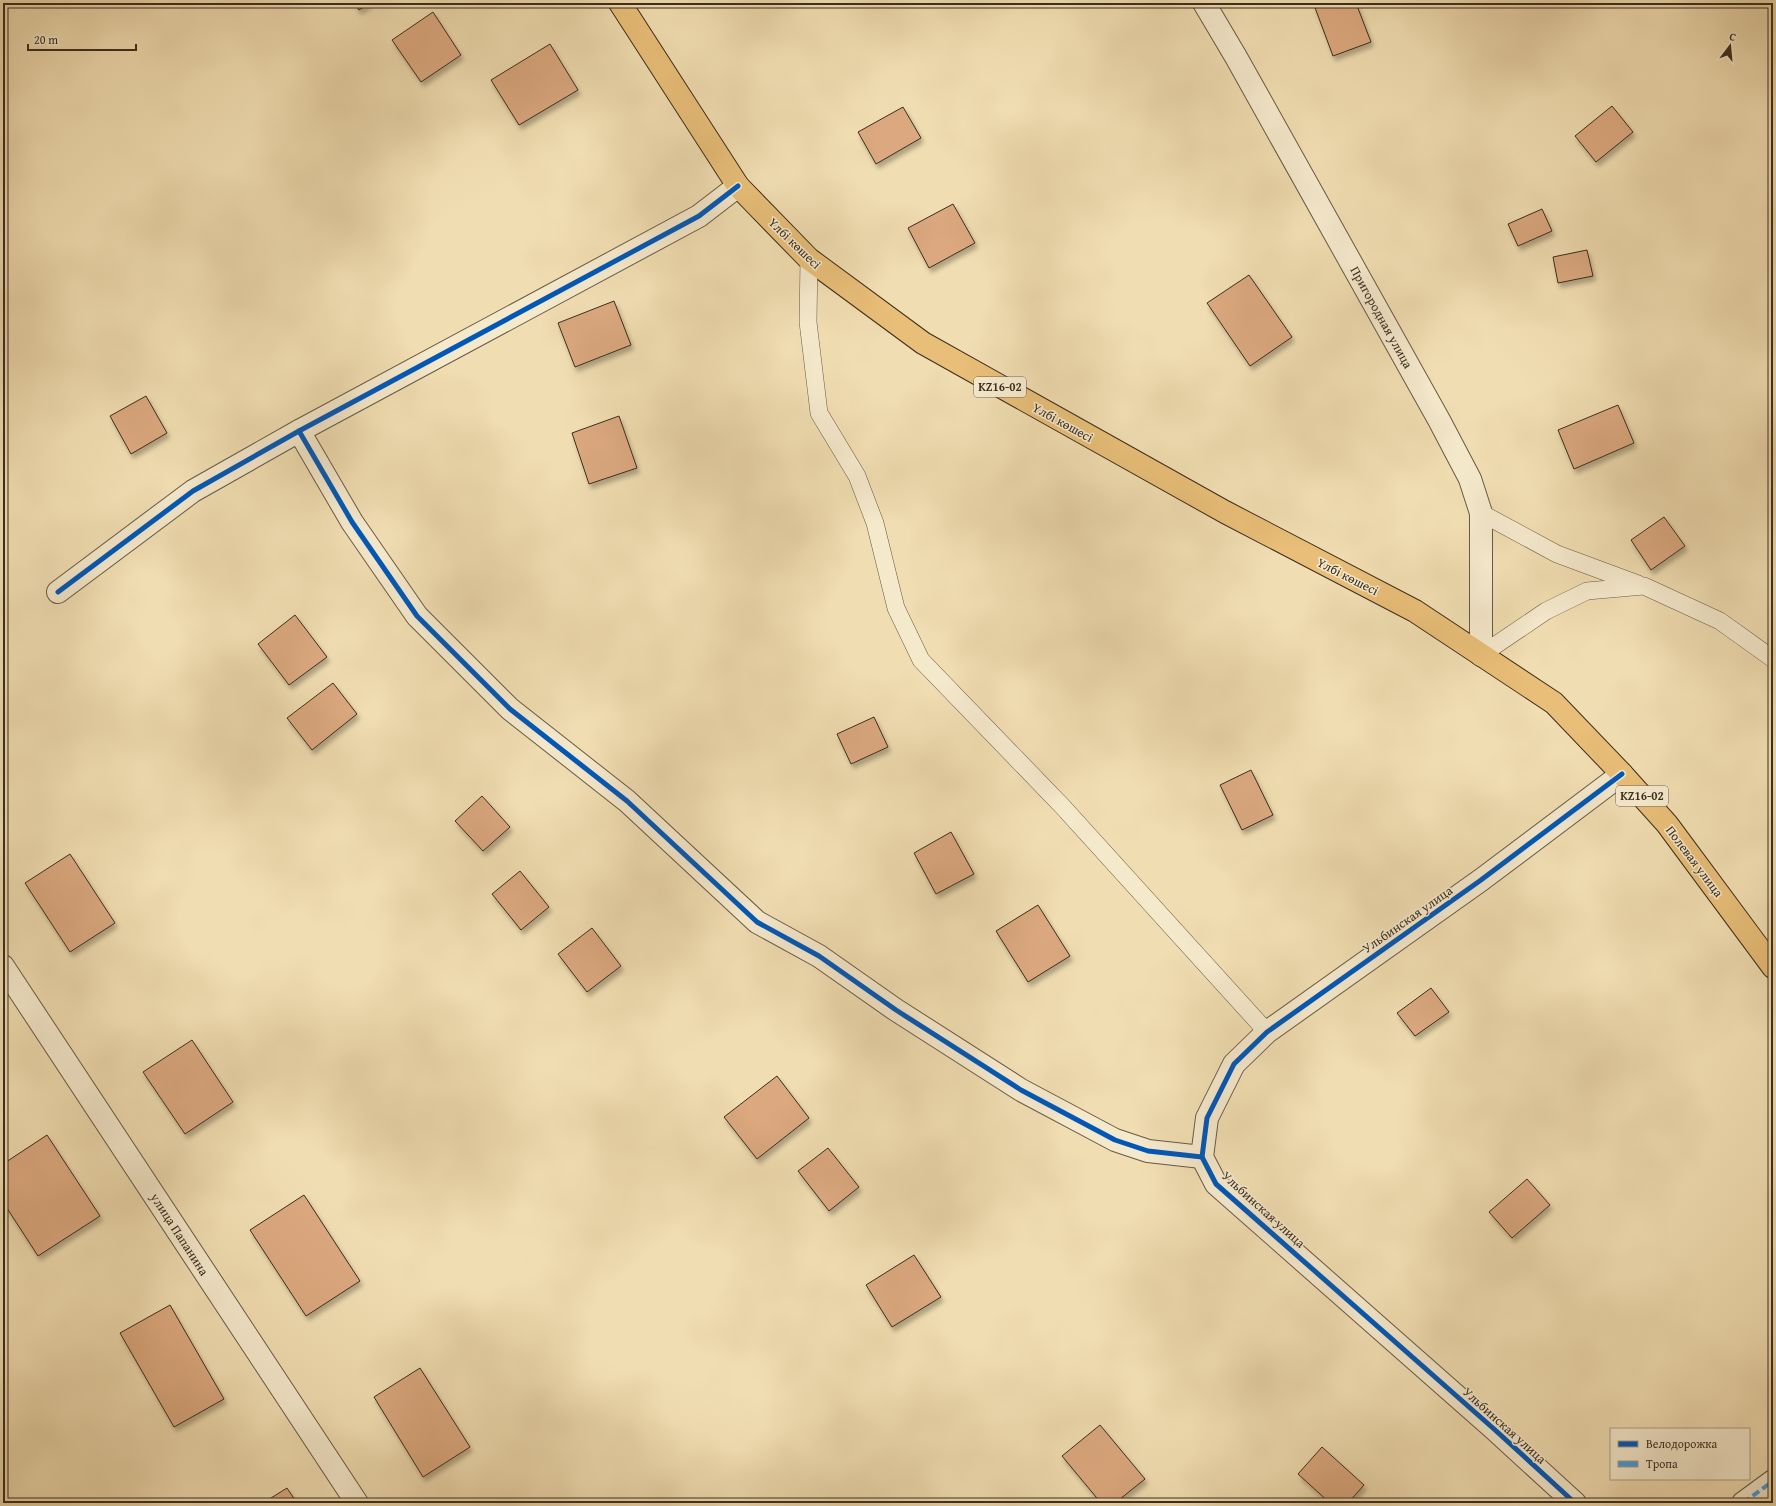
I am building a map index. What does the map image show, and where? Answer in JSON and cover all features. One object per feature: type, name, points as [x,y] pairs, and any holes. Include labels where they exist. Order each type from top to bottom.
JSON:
[{"type":"main road","name":"Үлбі көшесі","points":[[620,3],[738,186],[808,259],[923,343],[1225,512],[1415,611],[1481,655]]},
{"type":"main road","name":"Полевая улица","points":[[1481,655],[1554,703],[1622,774],[1667,824],[1773,967]]},
{"type":"street","name":"Пригородная улица","points":[[1204,3],[1236,57],[1439,420],[1470,479],[1481,513],[1481,655]]},
{"type":"street","points":[[58,592],[193,491],[300,430],[700,216],[738,186]]},
{"type":"street","points":[[300,430],[352,522],[417,616],[510,709],[627,801],[757,922],[819,956],[896,1010],[1021,1090],[1115,1140],[1148,1151],[1202,1157]]},
{"type":"street","name":"Ульбинская улица","points":[[1575,1503],[1494,1429],[1216,1184],[1202,1157],[1207,1118],[1234,1064],[1267,1032],[1481,880],[1622,774]]},
{"type":"street","name":"улица Папанина","points":[[3,966],[357,1503]]},
{"type":"street","points":[[1743,1503],[1773,1481]]},
{"type":"lane","points":[[808,259],[808,322],[819,412],[857,476],[875,523],[896,608],[921,660],[1063,807],[1267,1032]]},
{"type":"lane","points":[[1481,513],[1557,554],[1644,586],[1720,621],[1773,659]]},
{"type":"lane","points":[[1481,655],[1546,611],[1587,591],[1644,586]]},
{"type":"building","points":[[354,3],[370,3],[359,10]]},
{"type":"building","points":[[1320,3],[1356,3],[1371,42],[1333,56],[1314,5]]},
{"type":"building","points":[[433,12],[461,55],[421,82],[392,40]]},
{"type":"building","points":[[550,44],[578,90],[519,125],[491,80]]},
{"type":"building","points":[[1612,106],[1633,132],[1596,162],[1575,136]]},
{"type":"building","points":[[903,107],[921,138],[876,164],[858,132]]},
{"type":"building","points":[[953,204],[975,243],[929,268],[908,228]]},
{"type":"building","points":[[1542,209],[1552,231],[1518,246],[1508,224]]},
{"type":"building","points":[[1587,250],[1593,276],[1558,283],[1553,257]]},
{"type":"building","points":[[1249,275],[1292,337],[1250,366],[1207,303]]},
{"type":"building","points":[[614,301],[631,345],[575,367],[558,323]]},
{"type":"building","points":[[146,396],[167,433],[131,454],[110,416]]},
{"type":"building","points":[[1618,405],[1634,443],[1574,469],[1558,430]]},
{"type":"building","points":[[619,416],[637,468],[589,484],[572,433]]},
{"type":"building","points":[[1664,517],[1685,546],[1651,570],[1631,540]]},
{"type":"building","points":[[295,615],[327,657],[289,685],[258,644]]},
{"type":"building","points":[[333,683],[357,714],[312,750],[287,718]]},
{"type":"building","points":[[874,717],[888,747],[851,764],[837,734]]},
{"type":"building","points":[[1251,770],[1273,815],[1242,830],[1220,785]]},
{"type":"building","points":[[482,796],[510,827],[483,851],[455,821]]},
{"type":"building","points":[[951,832],[974,874],[936,894],[914,853]]},
{"type":"building","points":[[70,854],[115,923],[70,952],[25,883]]},
{"type":"building","points":[[520,871],[549,907],[521,930],[492,894]]},
{"type":"building","points":[[1038,905],[1070,956],[1028,982],[996,931]]},
{"type":"building","points":[[592,928],[621,966],[587,992],[558,954]]},
{"type":"building","points":[[1431,988],[1449,1012],[1415,1036],[1397,1013]]},
{"type":"building","points":[[192,1040],[233,1102],[185,1134],[143,1072]]},
{"type":"building","points":[[777,1076],[809,1118],[757,1159],[724,1117]]},
{"type":"building","points":[[47,1135],[100,1216],[38,1256],[3,1202],[3,1164]]},
{"type":"building","points":[[828,1148],[859,1187],[829,1211],[798,1171]]},
{"type":"building","points":[[1527,1179],[1550,1205],[1512,1238],[1489,1212]]},
{"type":"building","points":[[304,1195],[360,1281],[306,1316],[250,1230]]},
{"type":"building","points":[[914,1255],[941,1297],[892,1327],[866,1285]]},
{"type":"building","points":[[170,1305],[224,1399],[174,1427],[120,1333]]},
{"type":"building","points":[[420,1368],[470,1447],[423,1477],[374,1397]]},
{"type":"building","points":[[1100,1425],[1145,1479],[1115,1503],[1101,1503],[1062,1456]]},
{"type":"building","points":[[1322,1447],[1364,1485],[1348,1503],[1330,1503],[1298,1474]]},
{"type":"building","points":[[287,1488],[297,1503],[263,1503]]},
{"type":"marked path","points":[[1743,1503],[1773,1481]]},
{"type":"cycle path","points":[[58,592],[193,491],[299,431],[699,216],[738,186]]},
{"type":"cycle path","points":[[299,431],[352,522],[417,616],[510,709],[627,801],[757,922],[819,956],[896,1010],[1021,1090],[1115,1140],[1148,1151],[1202,1157]]},
{"type":"cycle path","points":[[1575,1503],[1494,1429],[1216,1184],[1202,1157],[1207,1118],[1234,1064],[1267,1032],[1481,880],[1622,774]]}]
